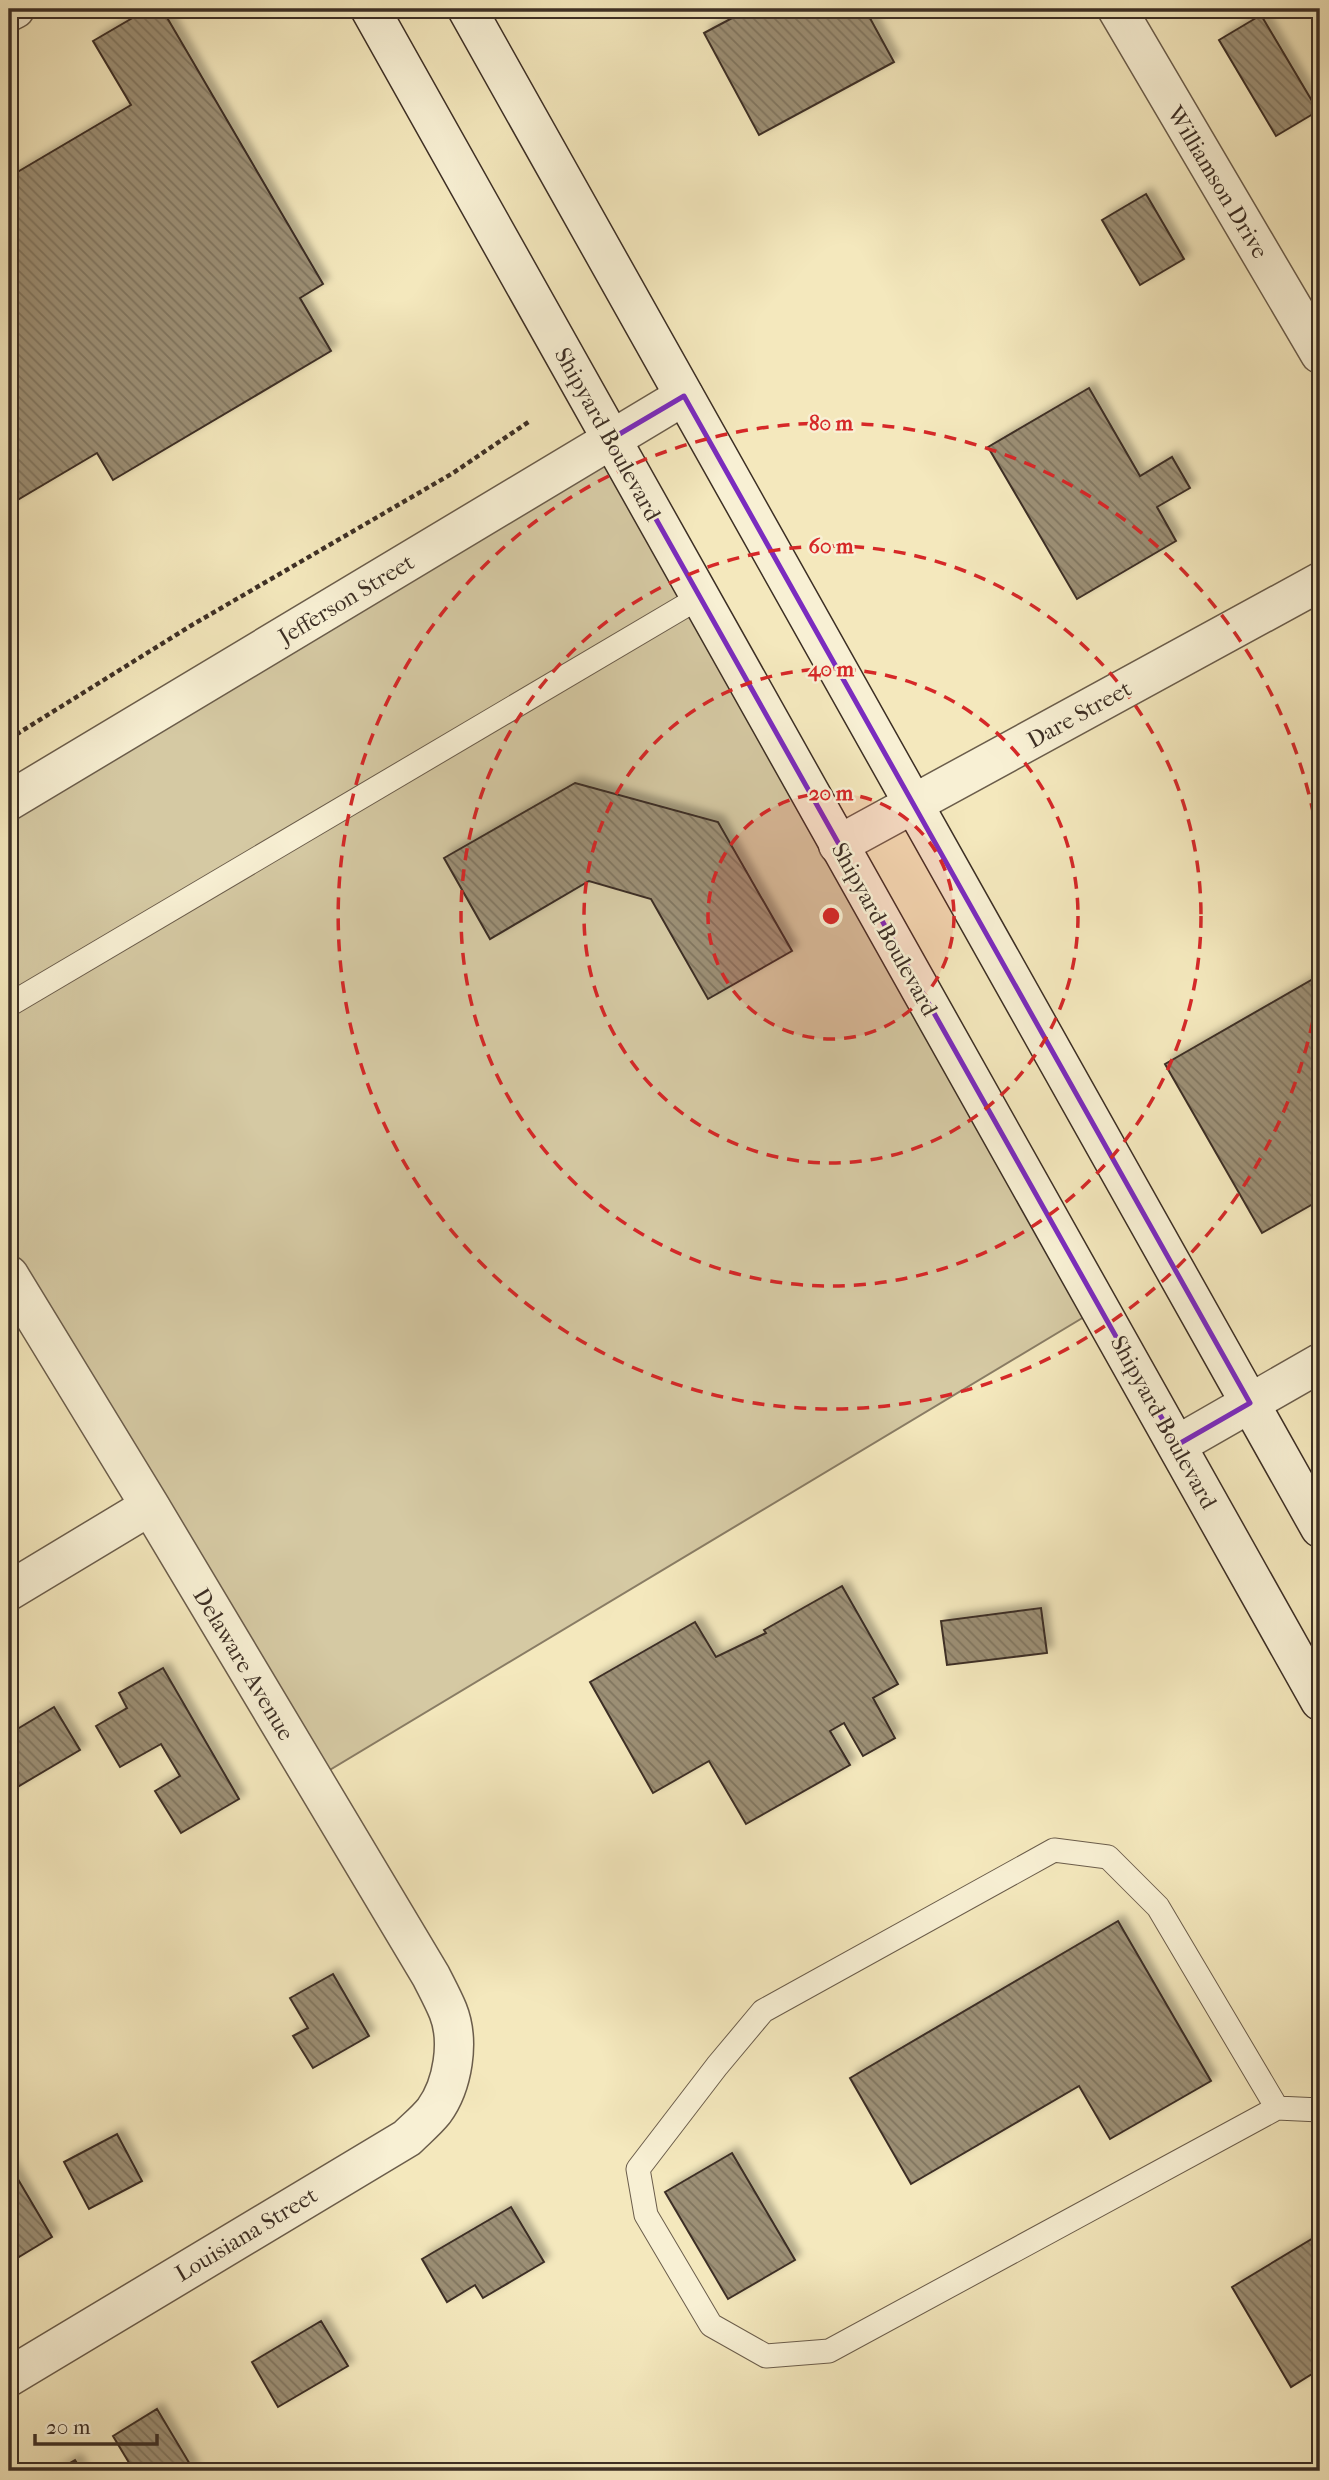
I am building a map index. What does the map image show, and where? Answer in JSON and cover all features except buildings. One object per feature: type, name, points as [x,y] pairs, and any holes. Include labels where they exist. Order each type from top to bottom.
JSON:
[{"type":"main road","points":[[9,12],[15,9]]},
{"type":"main road","name":"Shipyard Boulevard","points":[[370,9],[1320,1701]]},
{"type":"main road","points":[[467,9],[1320,1528]]},
{"type":"main road","name":"Williamson Drive","points":[[1117,9],[1320,354]]},
{"type":"main road","name":"Jefferson Street","points":[[9,802],[684,396]]},
{"type":"main road","name":"Dare Street","points":[[838,845],[1320,582]]},
{"type":"main road","name":"Delaware Avenue","points":[[9,1275],[431,1976],[449,2012],[453,2063]]},
{"type":"main road","points":[[1177,1445],[1320,1363]]},
{"type":"main road","points":[[9,1591],[150,1506]]},
{"type":"main road","name":"Louisiana Street","points":[[9,2377],[407,2138],[437,2108],[453,2063]]},
{"type":"lane","points":[[9,1005],[700,597]]},
{"type":"lane","points":[[1277,2108],[1158,1907],[1108,1857],[1054,1850],[763,2011],[638,2169],[646,2215],[711,2325],[766,2356],[830,2351],[1277,2108],[1320,2110]]},
{"type":"path","points":[[9,738],[192,625],[453,473],[530,421]]},
{"type":"highlighted area","points":[[684,396],[1250,1403],[1177,1445],[611,439]]},
{"type":"shaded area","points":[[611,439],[1099,1308],[313,1780],[9,1277],[9,801]]}]
